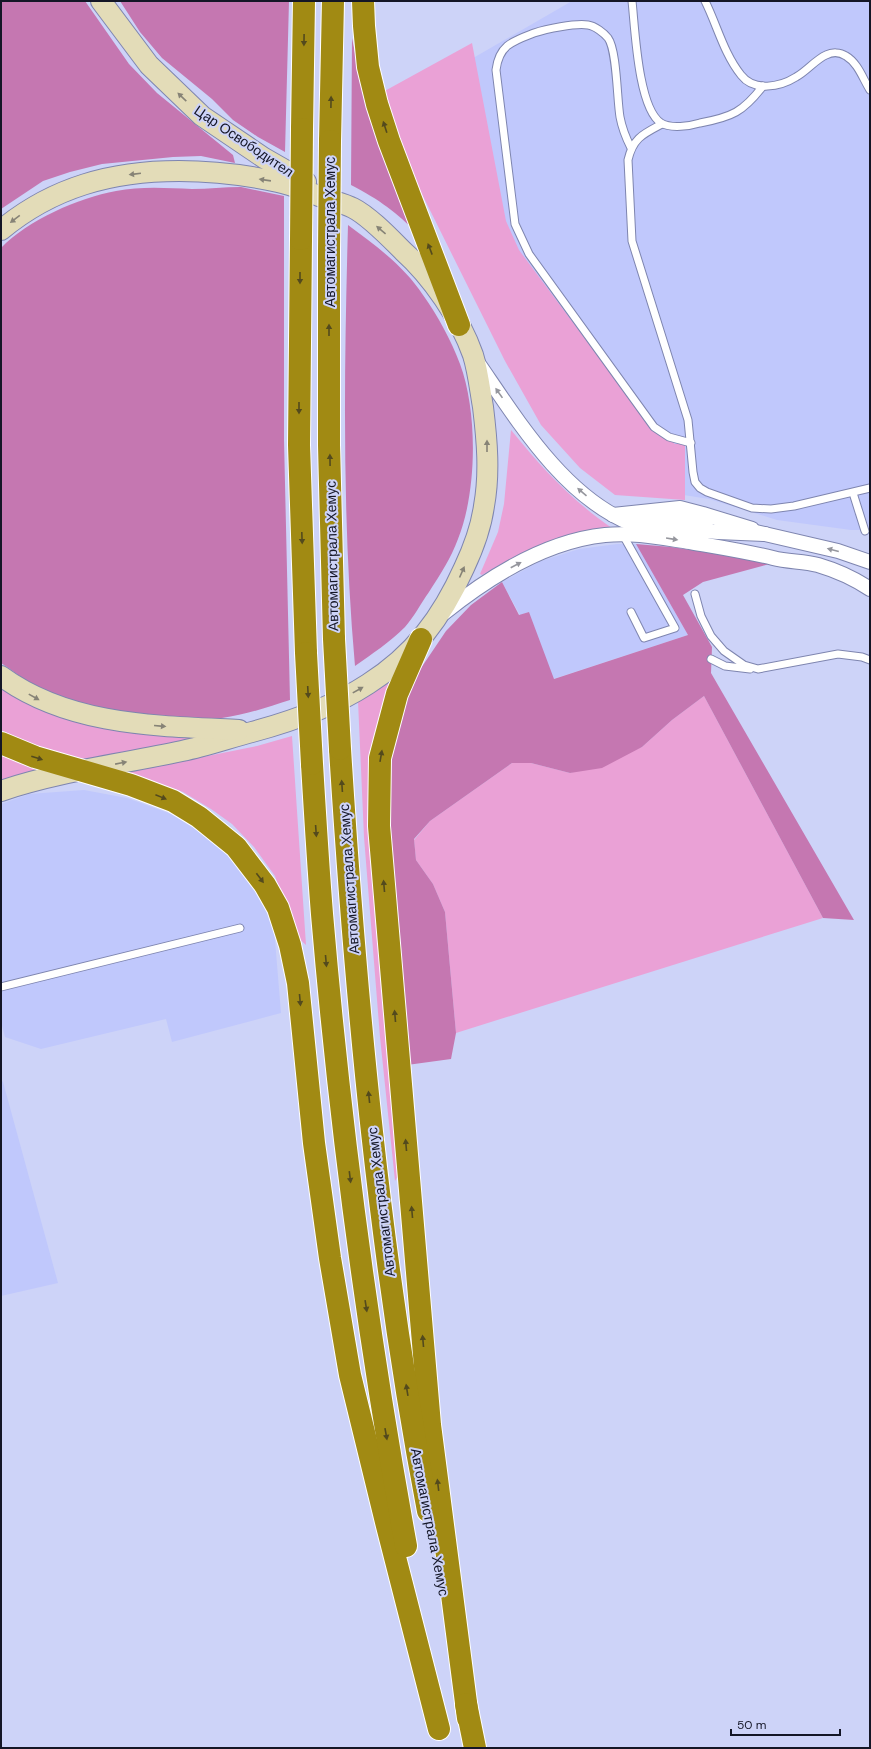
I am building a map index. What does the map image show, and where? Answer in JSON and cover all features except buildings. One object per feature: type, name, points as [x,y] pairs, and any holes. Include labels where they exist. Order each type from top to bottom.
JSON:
[{"type":"highway","name":"Автомагистрала Хемус","points":[[304,1],[299,445],[306,653],[322,913],[334,1041],[362,1278],[392,1467],[441,1739]]},
{"type":"highway","name":"Автомагистрала Хемус","points":[[333,1],[329,251],[329,445],[334,639],[350,917],[373,1135],[394,1310],[414,1440],[475,1748]]},
{"type":"highway","points":[[363,1],[368,67],[377,104],[389,141],[459,325]]},
{"type":"highway","points":[[421,639],[397,694],[380,758],[378,826],[430,1425],[468,1718]]},
{"type":"highway","points":[[1,743],[35,757],[131,784],[173,802],[199,817],[236,846],[265,885],[278,908],[290,945],[298,983],[314,1143],[330,1258],[350,1375],[441,1739]]},
{"type":"main road","name":"Цар Освободител","points":[[101,1],[149,65],[202,116],[264,158],[355,209]]},
{"type":"main road","points":[[1,230],[18,216],[77,186],[116,176],[155,171],[202,171],[281,182],[355,209],[414,260],[436,288],[459,325],[472,354],[480,384],[487,437],[487,475],[484,508],[474,546],[456,584],[438,618],[421,639],[398,662],[369,684],[333,704],[292,721],[186,750],[82,770],[1,791]]},
{"type":"main road","points":[[1,676],[40,700],[77,712],[122,722],[173,727],[257,731]]},
{"type":"street","points":[[472,354],[504,400],[553,464],[570,482],[596,505],[633,525],[706,532],[765,534]]},
{"type":"street","points":[[613,515],[680,508],[735,523],[765,534],[838,551],[870,562]]},
{"type":"street","points":[[438,618],[466,595],[492,578],[531,557],[577,540],[606,535],[645,535],[818,565],[858,582],[870,589]]},
{"type":"lane","points":[[632,1],[641,77],[645,95],[656,118],[662,124],[670,126],[693,125],[724,118],[738,112],[752,101],[763,86]]},
{"type":"lane","points":[[705,1],[731,61],[741,76],[752,84],[763,86],[780,85],[796,77],[826,55],[837,52],[845,55],[853,61],[870,90]]},
{"type":"lane","points":[[691,443],[669,437],[654,427],[534,261],[520,238],[515,224],[496,70],[497,59],[503,49],[514,40],[537,32],[572,26],[589,25],[601,31],[609,39],[613,52],[620,117],[630,148],[628,160],[632,241],[688,420],[691,443],[693,472],[695,482],[700,488],[707,492],[752,508],[771,509],[794,506],[870,488]]},
{"type":"lane","points":[[630,148],[637,139],[662,124]]},
{"type":"lane","points":[[854,493],[865,531]]},
{"type":"lane","points":[[623,535],[675,628],[644,638],[631,612]]},
{"type":"lane","points":[[695,594],[701,616],[711,636],[734,660],[758,669]]},
{"type":"lane","points":[[712,659],[725,666],[740,669],[758,669],[838,654],[862,657],[870,660]]},
{"type":"lane","points":[[1,987],[240,928]]},
{"type":"shaded area","points":[[1,1],[85,1],[129,64],[157,93],[233,155],[235,163],[201,156],[173,157],[102,164],[43,181],[1,209]]},
{"type":"shaded area","points":[[120,1],[289,1],[285,152],[258,137],[233,120],[212,99],[162,58],[140,32]]},
{"type":"shaded area","points":[[572,1],[870,1],[870,530],[851,530],[777,520],[709,499],[620,485],[409,95]]},
{"type":"shaded area","points":[[352,38],[363,93],[419,235],[387,207],[351,185]]},
{"type":"shaded area","points":[[472,43],[506,221],[519,250],[644,418],[675,444],[685,444],[685,500],[615,495],[580,468],[541,425],[505,361],[407,164],[381,93]]},
{"type":"shaded area","points":[[241,187],[284,196],[284,440],[290,700],[239,715],[222,718],[201,719],[152,716],[126,712],[75,701],[53,694],[30,683],[1,663],[1,248],[25,228],[39,220],[70,205],[101,194],[125,189],[144,188],[192,189]]},
{"type":"shaded area","points":[[348,225],[379,248],[398,265],[429,303],[444,328],[453,346],[466,383],[470,405],[473,452],[469,499],[458,539],[449,560],[405,627],[387,643],[355,666],[348,556],[345,446]]},
{"type":"shaded area","points":[[511,430],[570,495],[597,518],[612,528],[595,529],[560,537],[528,550],[482,575],[480,574],[498,532],[504,504]]},
{"type":"shaded area","points":[[617,544],[636,544],[688,635],[553,679],[529,612],[520,615],[502,582],[541,561],[579,549]]},
{"type":"shaded area","points":[[636,544],[671,547],[777,562],[703,582],[683,595],[712,647],[711,673],[854,920],[823,918],[704,696],[672,720],[642,747],[602,768],[570,773],[531,763],[512,763],[430,821],[414,839],[416,860],[433,884],[445,912],[456,1033],[451,1059],[407,1065],[389,830],[389,777],[397,725],[417,674],[446,631],[471,605],[502,582],[519,615],[529,612],[554,679],[688,635]]},
{"type":"shaded area","points":[[391,682],[373,743],[400,1172],[395,1181],[380,1037],[364,837],[358,701]]},
{"type":"shaded area","points":[[1,686],[166,735],[197,739],[93,760],[55,754],[26,743],[1,730]]},
{"type":"shaded area","points":[[704,696],[823,918],[456,1033],[445,912],[433,884],[416,860],[414,840],[430,821],[512,763],[531,763],[570,773],[642,747],[672,720]]},
{"type":"shaded area","points":[[292,736],[306,945],[295,935],[275,876],[254,847],[232,824],[183,792],[128,772],[257,746]]},
{"type":"shaded area","points":[[1,748],[58,769],[25,774],[1,780]]},
{"type":"shaded area","points":[[84,790],[127,798],[174,815],[201,830],[224,847],[259,888],[270,912],[275,940],[281,1013],[172,1042],[166,1019],[41,1049],[5,1037],[1,1022],[1,804],[29,794]]},
{"type":"shaded area","points":[[1,1080],[3,1082],[58,1283],[1,1296]]}]
